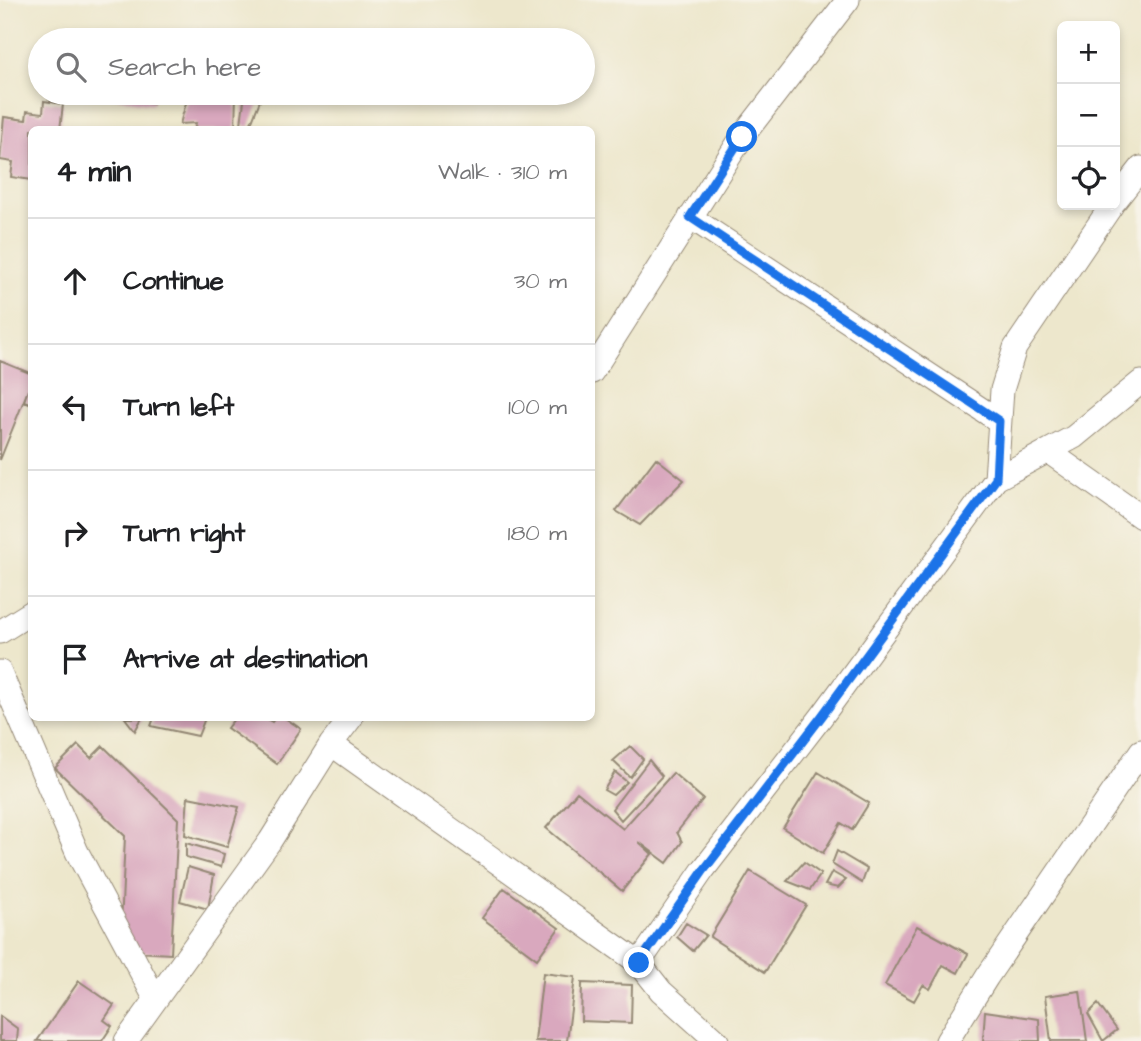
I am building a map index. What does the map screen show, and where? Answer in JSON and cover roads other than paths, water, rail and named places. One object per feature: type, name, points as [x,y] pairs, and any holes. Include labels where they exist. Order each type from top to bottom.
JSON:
[{"type":"street","points":[[595,367],[742,137],[848,0]]},
{"type":"street","points":[[1120,194],[1141,167]]},
{"type":"street","points":[[996,479],[1002,390],[1015,348],[1108,210]]},
{"type":"street","points":[[690,217],[999,421]]},
{"type":"street","points":[[639,963],[704,870],[822,716],[996,479],[1074,437],[1141,382]]},
{"type":"street","points":[[1049,452],[1141,517]]},
{"type":"street","points":[[0,632],[28,614]]},
{"type":"street","points":[[0,672],[77,852],[155,998]]},
{"type":"street","points":[[126,1041],[270,841],[331,744],[349,721]]},
{"type":"street","points":[[331,744],[639,963],[661,991],[717,1041]]},
{"type":"street","points":[[947,1041],[987,977],[1141,751]]}]
